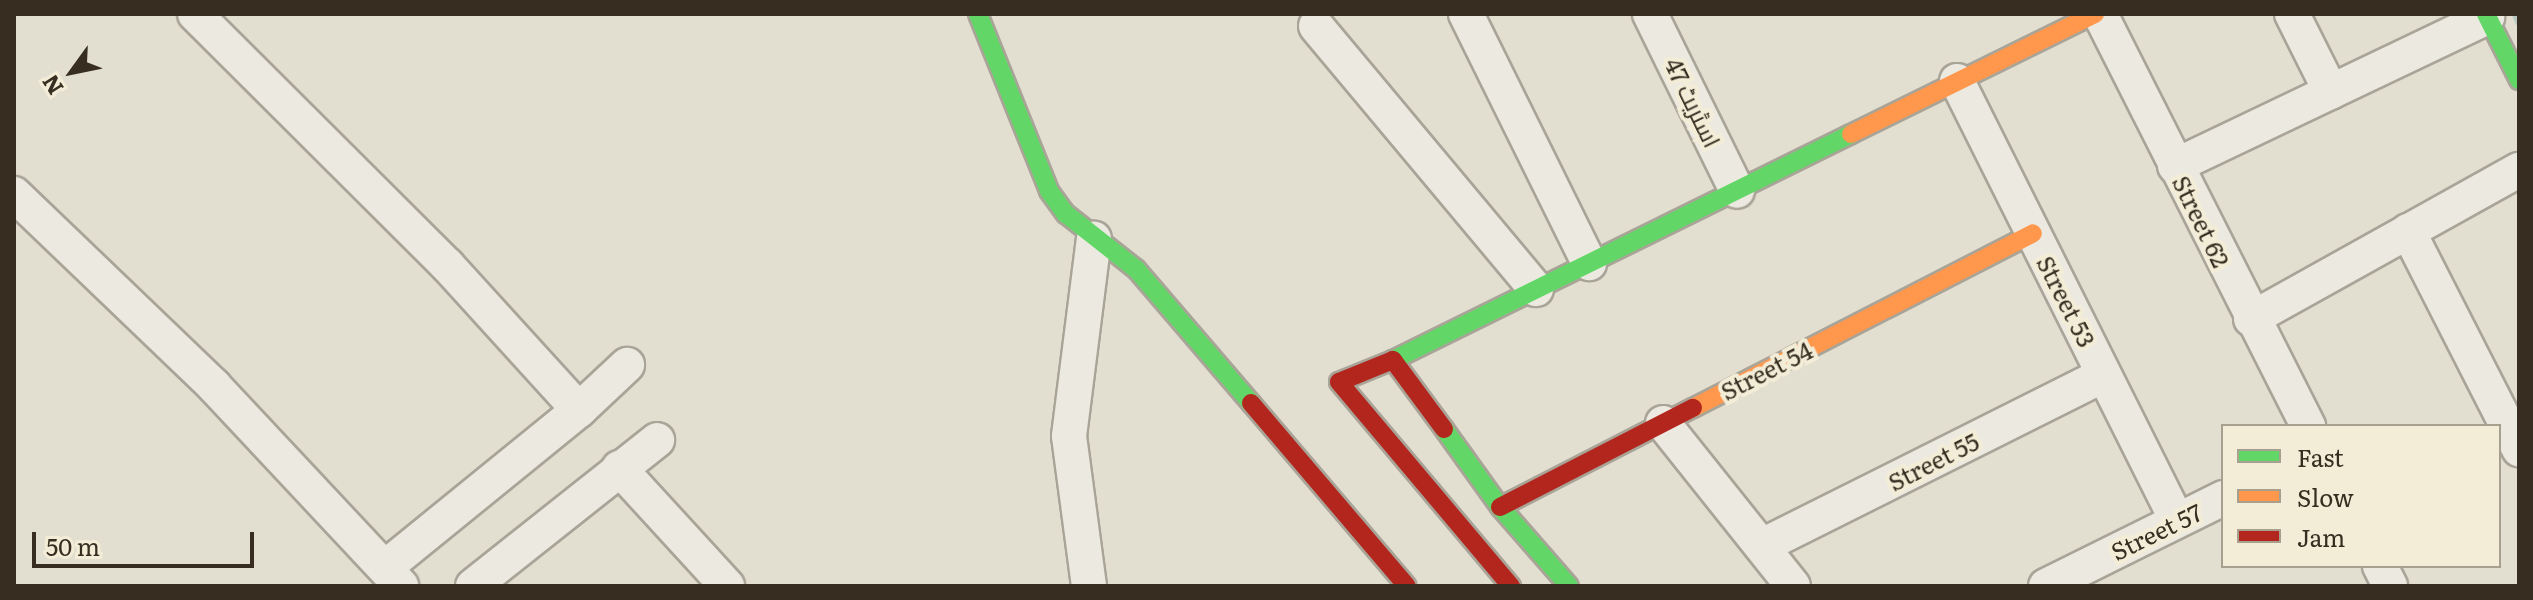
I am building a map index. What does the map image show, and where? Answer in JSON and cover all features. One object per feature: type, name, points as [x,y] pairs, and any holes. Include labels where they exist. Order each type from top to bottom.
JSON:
[{"type":"street","points":[[195,14],[447,265],[579,410]]},
{"type":"street","points":[[978,14],[1049,191],[1094,239],[1136,269],[1407,586]]},
{"type":"street","points":[[1466,14],[1589,263]]},
{"type":"street","name":"اسٹریٹ 47","points":[[1650,14],[1737,191]]},
{"type":"street","points":[[1511,586],[1339,382],[1393,360],[2097,14]]},
{"type":"street","name":"Street 62","points":[[2097,14],[2307,424]]},
{"type":"street","points":[[2292,14],[2331,92]]},
{"type":"street","points":[[2175,166],[2486,16],[2519,80]]},
{"type":"street","points":[[1316,26],[1536,289]]},
{"type":"street","name":"Street 53","points":[[1957,81],[2177,520]]},
{"type":"street","points":[[2251,319],[2519,170]]},
{"type":"street","points":[[14,194],[214,386],[394,576],[627,365]]},
{"type":"street","points":[[2408,231],[2519,449]]},
{"type":"street","name":"Street 54","points":[[1500,507],[2033,233]]},
{"type":"street","points":[[1089,586],[1069,436],[1094,239]]},
{"type":"street","points":[[1393,360],[1500,507],[1569,586]]},
{"type":"street","name":"Street 55","points":[[1762,546],[2104,375]]},
{"type":"street","points":[[1663,423],[1793,586]]},
{"type":"street","points":[[473,586],[657,440]]},
{"type":"street","points":[[619,468],[727,586]]},
{"type":"street","name":"Street 57","points":[[2046,586],[2221,499]]},
{"type":"street","points":[[2381,568],[2390,586]]},
{"type":"waterway","points":[[2516,14],[2519,21]]},
{"type":"traffic: fast","points":[[978,14],[1049,191],[1066,214],[1136,269],[1251,403]]},
{"type":"traffic: fast","points":[[2486,14],[2519,80]]},
{"type":"traffic: fast","points":[[1393,360],[1851,134]]},
{"type":"traffic: fast","points":[[1444,429],[1500,507],[1569,586]]},
{"type":"traffic: slow","points":[[1851,134],[2095,14]]},
{"type":"traffic: slow","points":[[1693,408],[2033,233]]},
{"type":"traffic: jam","points":[[1444,429],[1393,360],[1339,382],[1511,586]]},
{"type":"traffic: jam","points":[[1251,403],[1407,586]]},
{"type":"traffic: jam","points":[[1500,507],[1693,408]]}]
